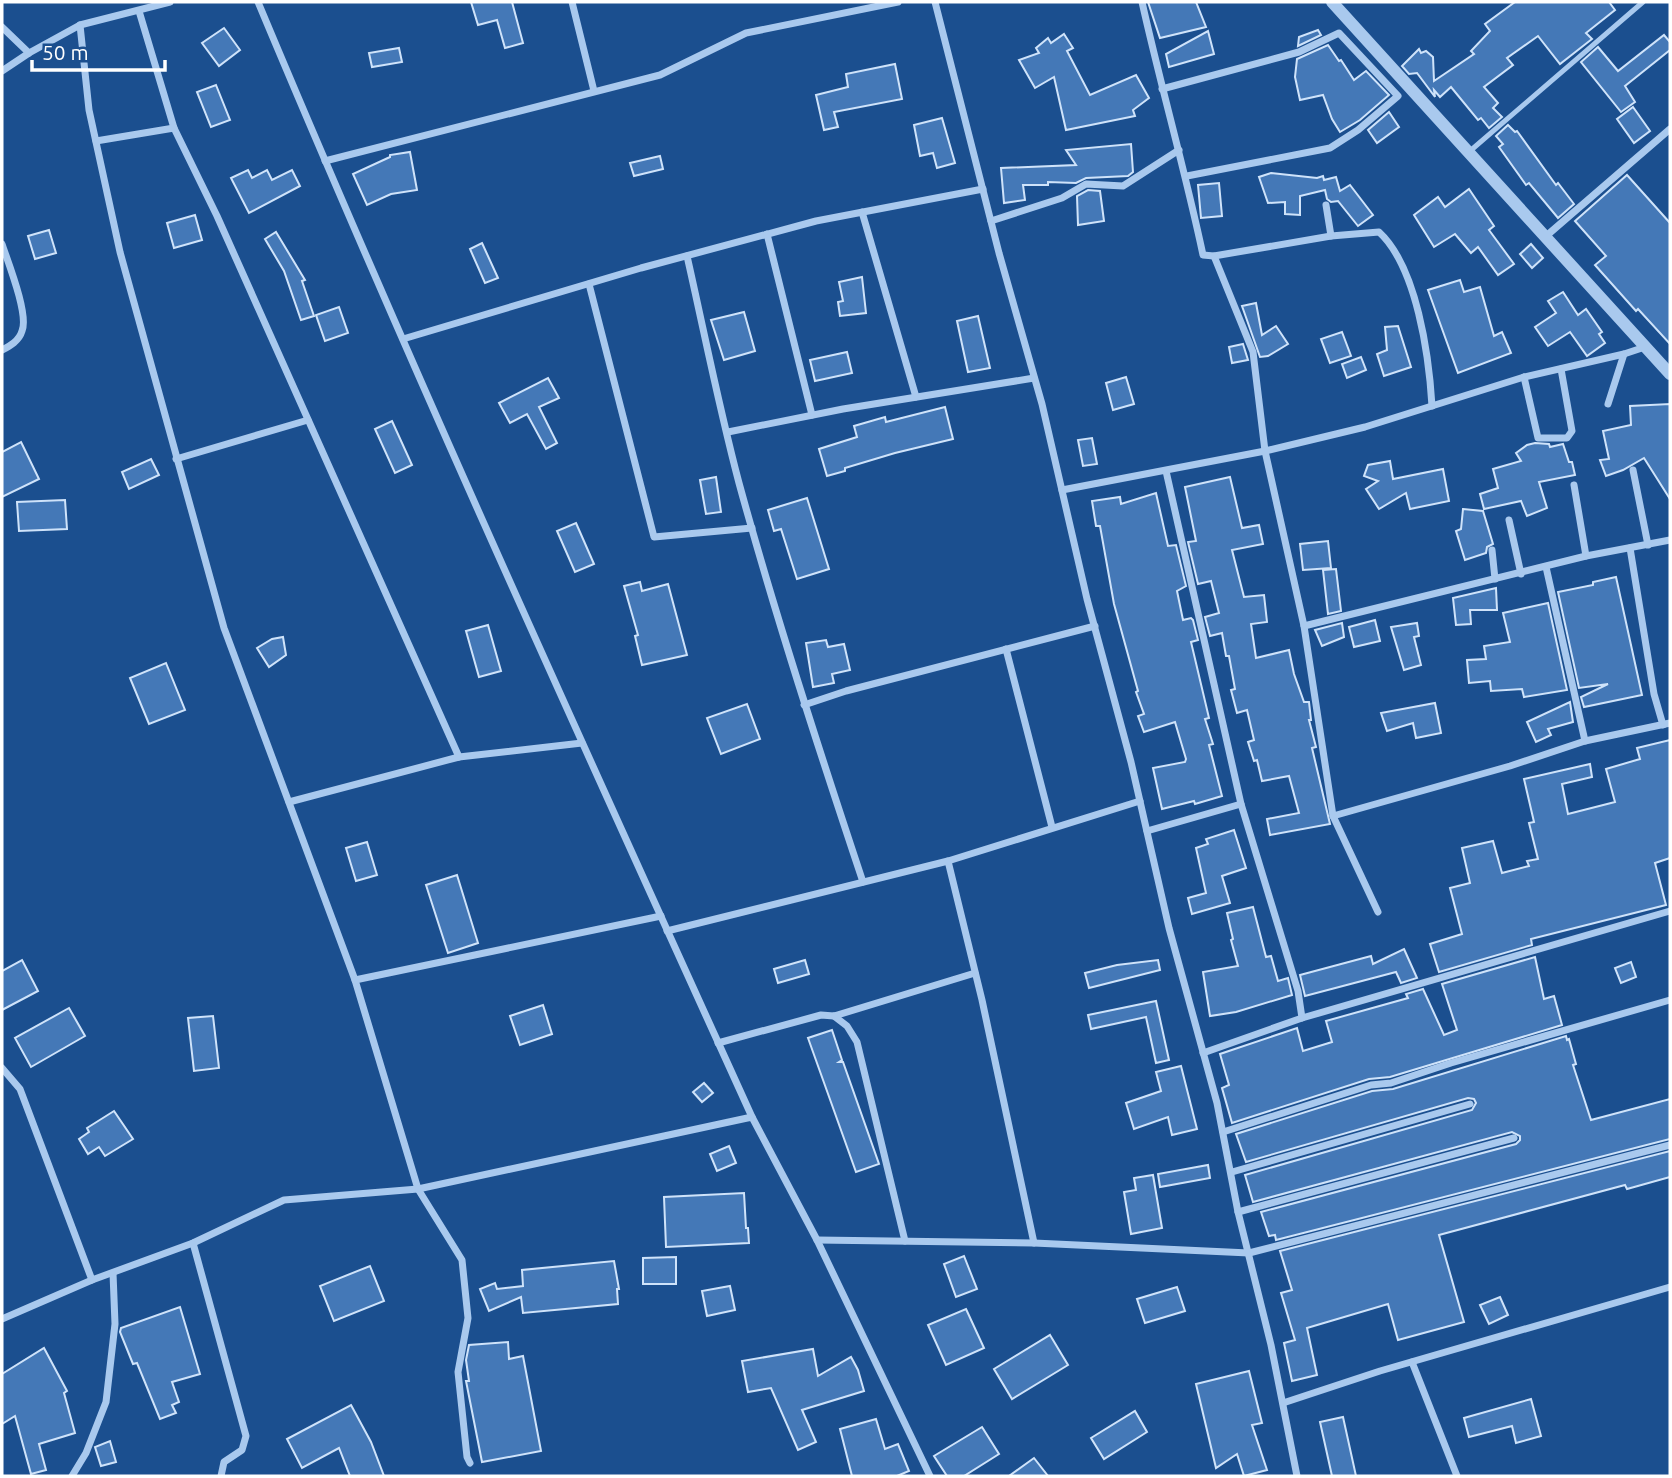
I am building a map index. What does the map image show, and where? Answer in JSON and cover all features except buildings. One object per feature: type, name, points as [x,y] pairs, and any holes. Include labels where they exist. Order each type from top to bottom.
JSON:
[{"type":"street","points":[[2,71],[80,25],[170,2]]},
{"type":"street","points":[[258,2],[403,339],[718,1043],[752,1117],[817,1240],[930,1476]]},
{"type":"street","points":[[572,2],[594,92]]},
{"type":"street","points":[[325,161],[660,75],[746,33],[898,2]]},
{"type":"street","points":[[935,2],[982,189],[1034,378],[1140,801],[1169,928],[1223,1132],[1238,1212],[1283,1403],[1297,1476]]},
{"type":"street","points":[[1142,2],[1161,89],[1187,176],[1203,255],[1214,256],[1331,236],[1379,232],[1396,255],[1422,324],[1430,365],[1432,406]]},
{"type":"street","points":[[1332,2],[1670,374]]},
{"type":"street","points":[[139,11],[174,128],[217,216],[459,757]]},
{"type":"street","points":[[80,25],[89,110],[120,252],[224,628],[355,980],[418,1189],[462,1260],[468,1318],[458,1372],[460,1405],[470,1463]]},
{"type":"street","points":[[2,27],[30,53]]},
{"type":"street","points":[[1161,89],[1299,52],[1339,33],[1398,96],[1358,130],[1330,148],[1187,176]]},
{"type":"street","points":[[96,141],[174,128]]},
{"type":"street","points":[[1545,238],[1670,129]]},
{"type":"street","points":[[991,221],[1062,198],[1086,184],[1123,187],[1179,150]]},
{"type":"street","points":[[403,339],[767,234],[982,189]]},
{"type":"street","points":[[1326,205],[1331,236]]},
{"type":"street","points":[[862,212],[916,397]]},
{"type":"street","points":[[767,234],[812,415]]},
{"type":"street","points":[[2,244],[17,286],[24,328],[19,339],[2,350]]},
{"type":"street","points":[[687,256],[752,528],[804,705],[863,882]]},
{"type":"street","points":[[1214,256],[1254,352],[1265,451],[1304,626],[1333,816],[1378,912]]},
{"type":"street","points":[[589,284],[654,537],[752,528]]},
{"type":"street","points":[[1062,490],[1265,451],[1365,427],[1524,377],[1645,347]]},
{"type":"street","points":[[1608,404],[1624,354]]},
{"type":"street","points":[[1524,377],[1538,438],[1567,438],[1572,431],[1561,369]]},
{"type":"street","points":[[728,432],[812,415],[1034,378]]},
{"type":"street","points":[[176,459],[308,420]]},
{"type":"street","points":[[1633,470],[1648,545]]},
{"type":"street","points":[[1166,471],[1241,804],[1298,991],[1302,1018]]},
{"type":"street","points":[[1574,485],[1587,556]]},
{"type":"street","points":[[1509,520],[1521,574]]},
{"type":"street","points":[[1304,626],[1587,556],[1670,540]]},
{"type":"street","points":[[1333,816],[1510,766],[1585,741],[1667,724],[1654,694],[1630,548]]},
{"type":"street","points":[[1493,550],[1495,579]]},
{"type":"street","points":[[1546,567],[1585,741]]},
{"type":"street","points":[[804,705],[1095,626]]},
{"type":"street","points":[[1006,649],[1052,827]]},
{"type":"street","points":[[289,802],[459,757],[582,743]]},
{"type":"street","points":[[667,931],[948,861],[1140,801]]},
{"type":"street","points":[[1147,831],[1241,804]]},
{"type":"street","points":[[948,861],[1034,1243]]},
{"type":"street","points":[[1203,1053],[1302,1018],[1669,915]]},
{"type":"street","points":[[355,980],[661,916]]},
{"type":"street","points":[[718,1043],[821,1014],[834,1016],[975,973]]},
{"type":"street","points":[[1223,1132],[1371,1084],[1391,1083],[1670,1000]]},
{"type":"street","points":[[834,1016],[847,1026],[857,1042],[905,1241]]},
{"type":"street","points":[[2,1068],[20,1089],[92,1280]]},
{"type":"street","points":[[1232,1172],[1470,1104]]},
{"type":"street","points":[[2,1319],[92,1280],[193,1243],[284,1200],[418,1189],[752,1117]]},
{"type":"street","points":[[1238,1212],[1514,1138]]},
{"type":"street","points":[[817,1240],[1034,1243],[1249,1253],[1670,1145]]},
{"type":"street","points":[[193,1243],[246,1436],[242,1450],[225,1462],[221,1476]]},
{"type":"street","points":[[72,1476],[86,1453],[106,1402],[115,1324],[113,1273]]},
{"type":"street","points":[[1283,1403],[1412,1362],[1670,1287]]},
{"type":"street","points":[[1412,1362],[1457,1476]]},
{"type":"lane","points":[[1467,153],[1643,2]]}]
